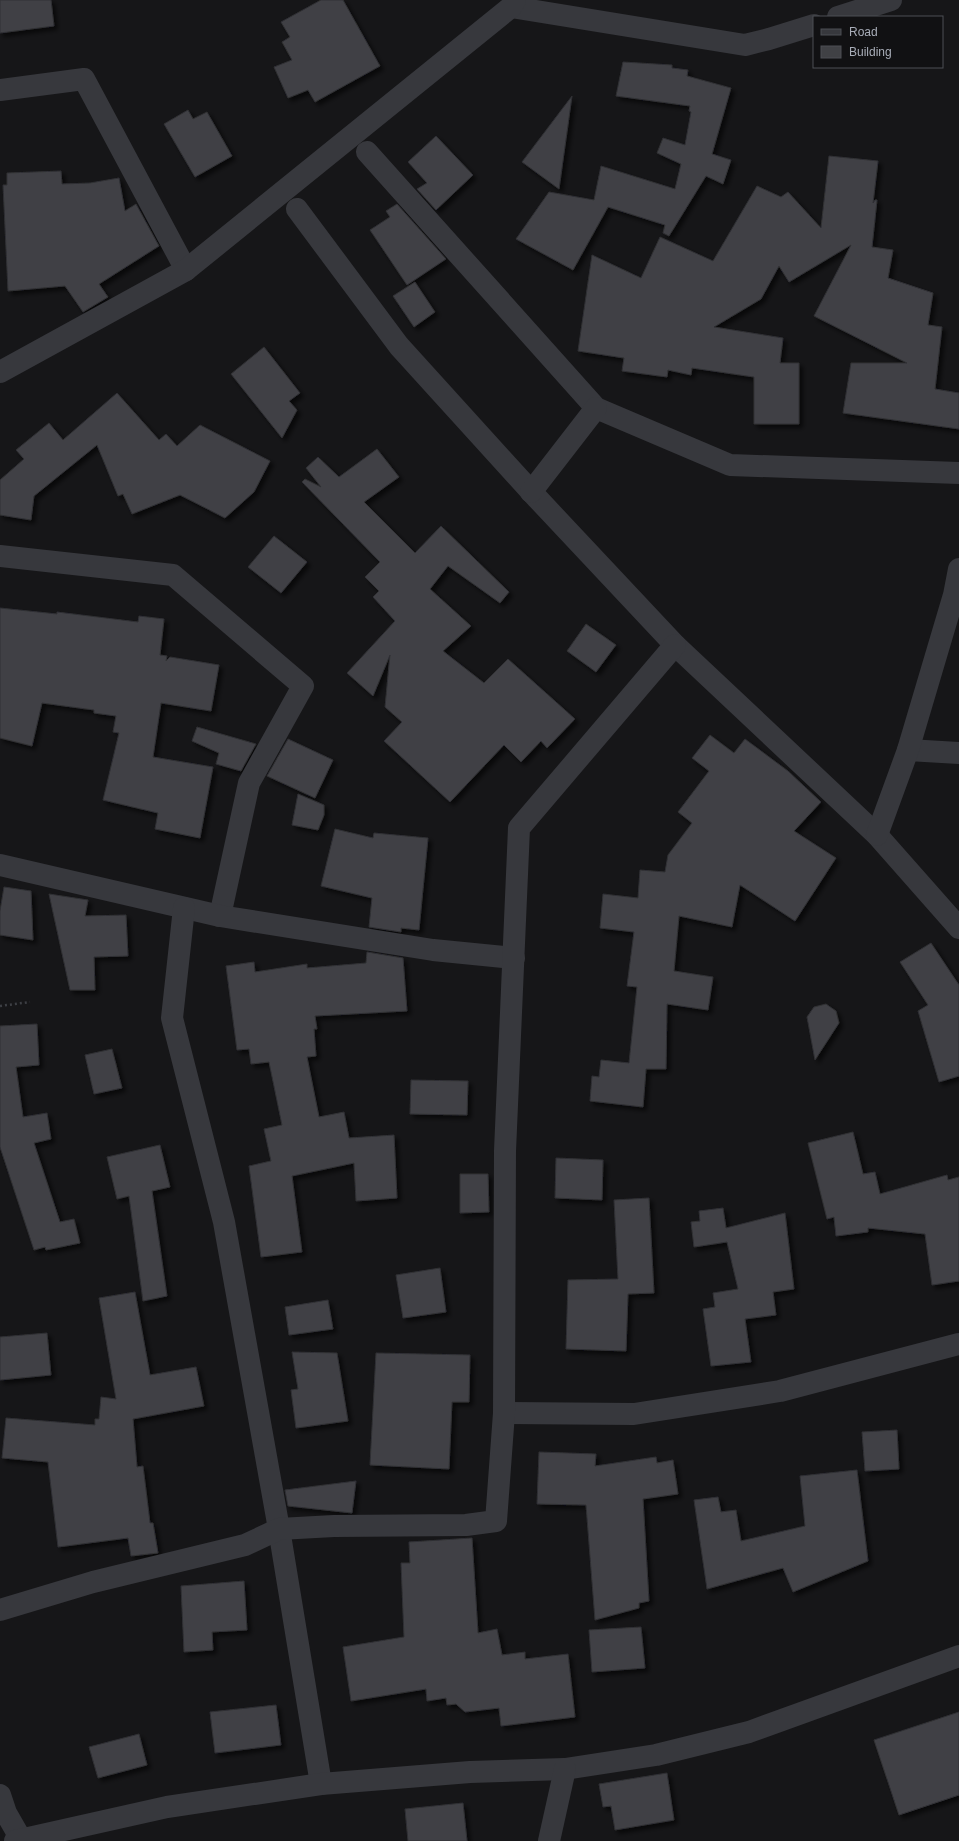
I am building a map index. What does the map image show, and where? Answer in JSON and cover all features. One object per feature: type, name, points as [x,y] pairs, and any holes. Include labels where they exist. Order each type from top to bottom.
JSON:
[{"type":"street","points":[[841,16],[891,0]]},
{"type":"street","points":[[0,372],[186,270],[513,4],[745,45],[813,25]]},
{"type":"street","points":[[0,90],[84,79],[186,270]]},
{"type":"street","points":[[367,152],[596,408],[730,465],[959,473]]},
{"type":"street","points":[[297,209],[398,346],[531,492],[675,645],[877,835],[959,928]]},
{"type":"street","points":[[531,492],[596,408]]},
{"type":"street","points":[[0,556],[173,575],[302,686],[249,783],[220,916]]},
{"type":"street","points":[[877,835],[908,750],[954,596],[959,569]]},
{"type":"street","points":[[0,1610],[93,1582],[245,1544],[279,1529],[334,1526],[466,1525],[496,1521],[504,1412],[505,1151],[519,828],[675,645]]},
{"type":"street","points":[[908,750],[959,753]]},
{"type":"street","points":[[0,865],[220,916],[433,950],[514,958]]},
{"type":"street","points":[[184,908],[172,1018],[224,1222],[279,1529],[321,1784]]},
{"type":"street","points":[[504,1412],[634,1414],[780,1391],[959,1344]]},
{"type":"street","points":[[0,1795],[6,1813],[19,1840],[167,1807],[321,1784],[470,1772],[565,1769],[656,1755],[749,1732],[959,1656]]},
{"type":"street","points":[[549,1841],[565,1769]]},
{"type":"path","points":[[0,1006],[30,1002]]},
{"type":"building","points":[[0,0],[51,0],[54,26],[0,33]]},
{"type":"building","points":[[321,0],[343,0],[380,66],[315,102],[308,90],[288,98],[274,67],[292,60],[282,42],[290,37],[281,22]]},
{"type":"building","points":[[623,62],[672,65],[672,68],[688,70],[687,76],[731,88],[712,154],[731,160],[723,184],[706,176],[669,236],[663,233],[665,225],[608,207],[573,270],[516,239],[549,192],[594,200],[601,166],[675,189],[681,164],[657,153],[663,138],[685,145],[691,112],[689,111],[690,106],[616,96]]},
{"type":"building","points":[[572,96],[559,189],[522,162]]},
{"type":"building","points":[[188,110],[193,119],[207,112],[232,156],[195,177],[164,124]]},
{"type":"building","points":[[436,136],[473,175],[436,210],[417,189],[427,183],[408,162]]},
{"type":"building","points":[[829,156],[878,161],[873,203],[877,200],[872,247],[893,250],[888,278],[933,293],[928,325],[942,327],[935,389],[959,393],[959,429],[843,413],[851,363],[907,363],[814,316],[851,245],[789,282],[779,266],[761,299],[714,327],[783,338],[780,363],[799,363],[799,424],[754,424],[754,377],[692,368],[691,375],[668,370],[667,377],[622,371],[624,358],[578,351],[592,255],[641,278],[660,237],[713,261],[757,186],[781,197],[788,192],[821,228]]},
{"type":"building","points":[[61,171],[62,184],[90,183],[119,178],[125,211],[136,204],[159,246],[99,284],[108,297],[83,312],[65,286],[8,291],[3,185],[7,185],[7,173]]},
{"type":"building","points":[[397,204],[446,259],[407,285],[370,230],[390,217],[386,211]]},
{"type":"building","points":[[415,282],[435,312],[414,327],[393,296]]},
{"type":"building","points":[[264,347],[300,393],[289,401],[297,410],[282,438],[231,374]]},
{"type":"building","points":[[117,393],[159,440],[166,434],[177,446],[200,425],[270,461],[254,492],[225,518],[180,495],[132,514],[123,494],[118,496],[97,445],[34,496],[31,520],[0,515],[0,480],[24,459],[16,450],[49,423],[63,440]]},
{"type":"building","points":[[377,449],[399,477],[364,502],[415,553],[441,526],[509,592],[500,603],[448,566],[430,589],[471,626],[443,651],[484,683],[508,659],[575,719],[547,748],[541,741],[521,762],[504,745],[450,802],[384,741],[402,722],[385,707],[390,655],[373,696],[347,673],[395,621],[373,597],[379,591],[365,577],[380,562],[302,482],[305,479],[321,487],[306,468],[318,457],[339,477]]},
{"type":"building","points":[[274,536],[307,562],[281,593],[248,567]]},
{"type":"building","points":[[0,608],[57,614],[57,612],[138,622],[139,616],[164,619],[160,655],[167,656],[166,661],[170,657],[219,665],[211,711],[161,703],[153,757],[213,767],[200,838],[155,829],[158,813],[103,800],[119,733],[113,732],[116,716],[94,713],[94,710],[42,703],[32,746],[0,738]]},
{"type":"building","points":[[586,624],[616,645],[596,672],[567,651]]},
{"type":"building","points":[[197,727],[256,744],[241,771],[216,764],[219,753],[192,741]]},
{"type":"building","points":[[710,735],[734,753],[745,739],[788,771],[821,802],[794,831],[836,858],[795,921],[740,885],[732,927],[679,916],[674,971],[713,977],[708,1010],[667,1004],[666,1069],[646,1069],[643,1107],[590,1101],[592,1076],[599,1077],[601,1060],[629,1063],[637,987],[627,986],[634,932],[600,928],[603,894],[638,898],[640,870],[665,872],[668,855],[692,823],[678,812],[709,771],[692,758]]},
{"type":"building","points":[[288,739],[333,760],[315,798],[267,776]]},
{"type":"building","points":[[298,794],[324,805],[324,815],[318,830],[292,825]]},
{"type":"building","points":[[335,829],[373,838],[374,833],[428,838],[419,930],[401,928],[401,932],[369,927],[372,898],[321,886]]},
{"type":"building","points":[[4,887],[31,891],[33,940],[0,935],[0,911]]},
{"type":"building","points":[[49,894],[88,900],[85,916],[126,915],[128,956],[94,957],[95,990],[70,990]]},
{"type":"building","points":[[931,943],[959,985],[959,1076],[939,1082],[918,1011],[928,1005],[900,962]]},
{"type":"building","points":[[367,952],[403,958],[407,1011],[315,1016],[317,1029],[314,1029],[316,1056],[307,1057],[319,1117],[344,1112],[349,1138],[394,1135],[397,1198],[356,1201],[354,1163],[292,1176],[302,1252],[261,1257],[249,1166],[271,1161],[264,1129],[282,1125],[269,1062],[251,1064],[249,1049],[237,1050],[226,966],[254,962],[255,972],[307,964],[307,968],[366,963]]},
{"type":"building","points":[[826,1004],[836,1011],[839,1023],[815,1060],[807,1017],[814,1007]]},
{"type":"building","points":[[37,1024],[39,1065],[16,1067],[23,1117],[47,1113],[51,1139],[34,1143],[60,1222],[74,1219],[80,1243],[46,1250],[45,1247],[34,1250],[0,1147],[0,1026]]},
{"type":"building","points":[[112,1049],[122,1088],[94,1094],[85,1055]]},
{"type":"building","points":[[411,1080],[468,1081],[467,1115],[410,1114]]},
{"type":"building","points":[[853,1132],[863,1174],[875,1172],[880,1194],[947,1175],[948,1180],[959,1177],[959,1281],[932,1285],[925,1234],[868,1228],[868,1232],[836,1236],[834,1217],[827,1219],[808,1143]]},
{"type":"building","points":[[160,1145],[170,1187],[152,1191],[167,1296],[143,1301],[129,1196],[117,1199],[107,1157]]},
{"type":"building","points":[[556,1158],[603,1160],[602,1200],[555,1198]]},
{"type":"building","points":[[460,1174],[488,1174],[489,1212],[460,1213]]},
{"type":"building","points":[[649,1198],[654,1293],[628,1294],[626,1351],[566,1349],[568,1280],[618,1279],[614,1200]]},
{"type":"building","points":[[723,1208],[726,1228],[785,1213],[794,1289],[773,1292],[776,1315],[745,1319],[751,1362],[711,1366],[703,1309],[715,1307],[713,1293],[738,1289],[727,1242],[694,1247],[691,1222],[700,1221],[699,1211]]},
{"type":"building","points":[[440,1268],[446,1312],[403,1318],[396,1275]]},
{"type":"building","points":[[135,1292],[150,1375],[196,1367],[204,1406],[133,1419],[137,1467],[143,1466],[150,1523],[153,1523],[158,1553],[131,1556],[128,1538],[58,1547],[48,1462],[2,1458],[6,1418],[95,1425],[95,1419],[99,1419],[101,1397],[116,1399],[99,1298]]},
{"type":"building","points":[[328,1300],[333,1329],[289,1335],[285,1307]]},
{"type":"building","points":[[47,1333],[51,1375],[0,1380],[0,1337]]},
{"type":"building","points":[[292,1352],[337,1353],[348,1421],[296,1428],[291,1390],[298,1389]]},
{"type":"building","points":[[376,1353],[470,1355],[469,1402],[452,1402],[449,1469],[370,1465]]},
{"type":"building","points":[[897,1430],[899,1469],[865,1471],[862,1432]]},
{"type":"building","points":[[539,1452],[596,1454],[595,1466],[656,1457],[657,1463],[673,1460],[678,1494],[643,1499],[649,1601],[639,1603],[639,1608],[595,1620],[586,1505],[537,1504]]},
{"type":"building","points":[[857,1470],[868,1561],[793,1592],[783,1568],[707,1589],[694,1500],[718,1497],[721,1512],[736,1510],[741,1541],[805,1526],[800,1476]]},
{"type":"building","points":[[356,1481],[352,1513],[288,1506],[285,1490]]},
{"type":"building","points":[[472,1538],[478,1633],[497,1629],[502,1655],[525,1652],[525,1659],[568,1654],[575,1717],[501,1726],[499,1708],[465,1712],[456,1704],[447,1705],[446,1698],[427,1701],[426,1689],[351,1701],[343,1647],[404,1637],[401,1563],[410,1563],[409,1542]]},
{"type":"building","points":[[244,1581],[247,1630],[212,1632],[213,1650],[184,1652],[181,1586]]},
{"type":"building","points":[[641,1627],[645,1668],[592,1672],[589,1630]]},
{"type":"building","points":[[276,1705],[281,1745],[215,1753],[210,1712]]},
{"type":"building","points":[[959,1712],[959,1795],[899,1815],[874,1740]]},
{"type":"building","points":[[139,1734],[147,1765],[98,1778],[89,1747]]},
{"type":"building","points":[[667,1773],[674,1820],[615,1830],[611,1806],[603,1807],[599,1784]]},
{"type":"building","points":[[463,1803],[467,1841],[408,1841],[405,1809]]}]
